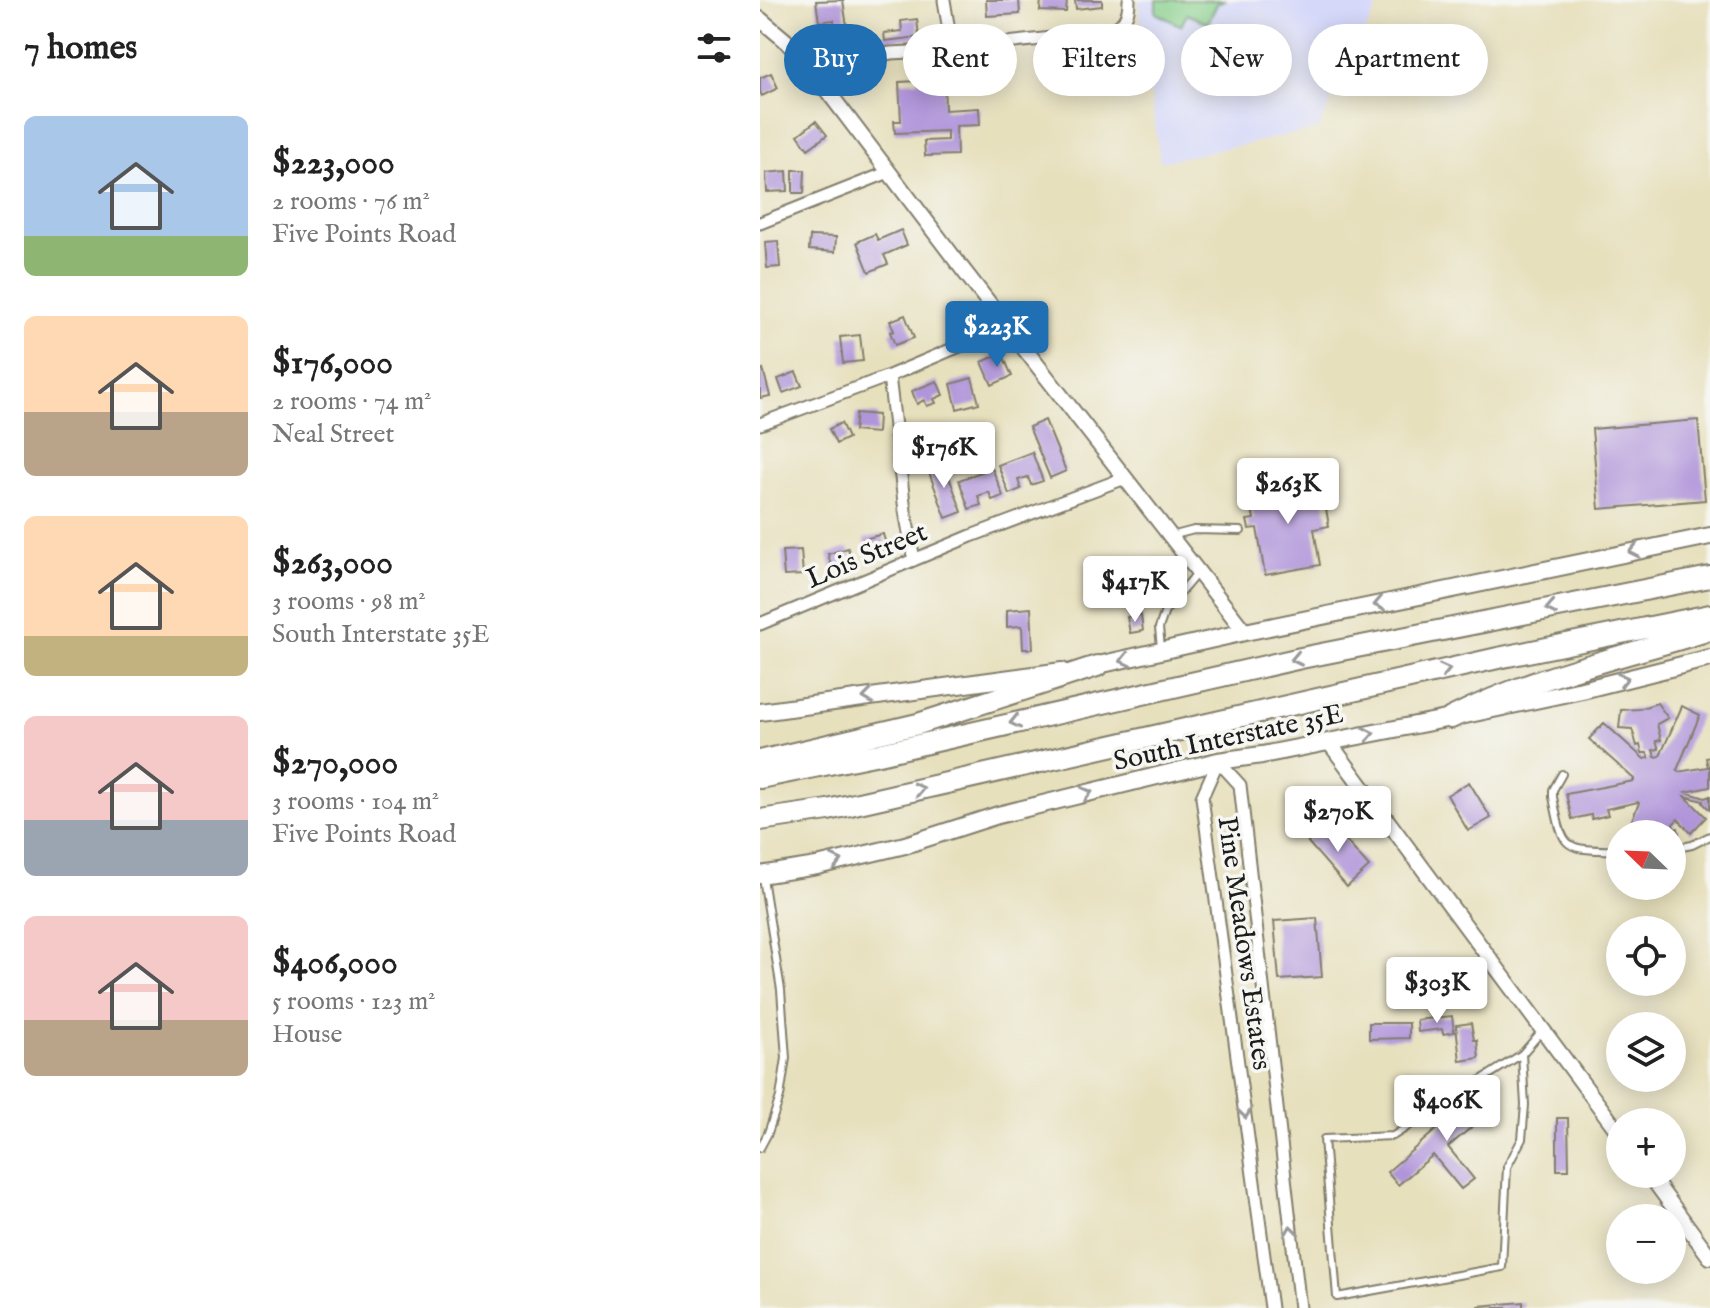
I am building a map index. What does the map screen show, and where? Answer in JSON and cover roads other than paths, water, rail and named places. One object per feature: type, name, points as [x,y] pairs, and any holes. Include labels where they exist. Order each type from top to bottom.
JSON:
[{"type":"highway","points":[[760,778],[1301,658],[1710,577]]},
{"type":"highway","points":[[760,820],[828,810],[1498,658],[1710,615]]},
{"type":"highway","points":[[1451,718],[1481,702],[1586,665],[1710,630]]},
{"type":"highway","points":[[760,761],[918,724],[1097,666]]},
{"type":"main road","points":[[760,712],[1097,666],[1245,632],[1710,536]]},
{"type":"main road","name":"South Interstate 35E","points":[[762,875],[817,866],[905,845],[998,815],[1218,761],[1451,718],[1710,658]]},
{"type":"street","points":[[944,0],[948,24]]},
{"type":"street","points":[[1017,42],[1109,32],[1122,26],[1129,0]]},
{"type":"street","points":[[760,19],[784,39]]},
{"type":"street","points":[[831,96],[1245,632]]},
{"type":"street","points":[[760,223],[889,172]]},
{"type":"street","points":[[760,424],[889,376],[1007,326]]},
{"type":"street","points":[[889,376],[914,560]]},
{"type":"street","name":"Lois Street","points":[[760,624],[1125,478]]},
{"type":"street","points":[[1329,742],[1606,1115]]},
{"type":"street","name":"Pine Meadows Estates","points":[[1271,1308],[1202,797],[1218,761],[1240,785],[1300,1308]]},
{"type":"street","points":[[1659,1188],[1710,1257]]},
{"type":"lane","points":[[1171,536],[1194,530],[1241,531]]},
{"type":"lane","points":[[1161,651],[1159,628],[1165,611],[1199,572]]},
{"type":"lane","points":[[1562,774],[1553,790],[1553,797],[1563,838],[1567,844],[1581,849],[1606,850]]},
{"type":"lane","points":[[1686,846],[1710,836]]},
{"type":"lane","points":[[760,1148],[780,1097],[786,1058],[781,990],[762,875]]},
{"type":"lane","points":[[1522,1054],[1525,1105],[1522,1139],[1507,1167],[1502,1267],[1337,1297],[1324,1139],[1393,1136],[1522,1054],[1544,1029]]}]
